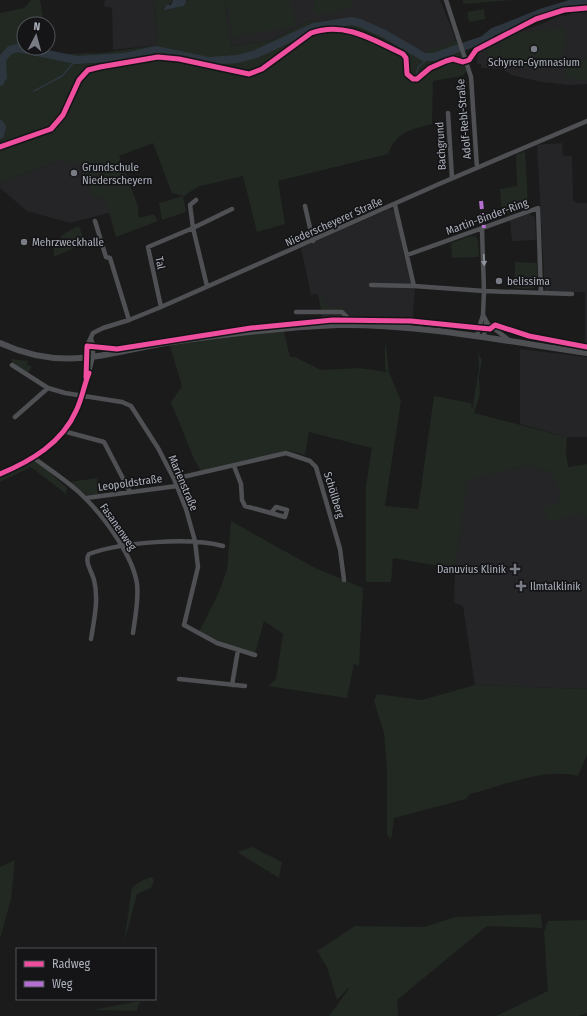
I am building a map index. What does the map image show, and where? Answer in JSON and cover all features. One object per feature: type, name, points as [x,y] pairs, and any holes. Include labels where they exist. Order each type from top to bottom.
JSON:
[{"type":"main road","points":[[0,343],[36,355],[89,358],[169,343],[254,331],[348,325],[422,328],[481,335],[587,353]]},
{"type":"street","name":"Adolf-Rebl-Straße","points":[[446,0],[464,54],[471,81],[477,168]]},
{"type":"street","name":"Bachgrund","points":[[448,113],[452,178]]},
{"type":"street","name":"Niederscheyerer Straße","points":[[0,474],[34,458],[63,431],[76,411],[82,396],[89,358],[87,346],[93,333],[161,307],[395,205],[452,178],[587,121]]},
{"type":"street","points":[[196,200],[190,205],[193,228],[207,286]]},
{"type":"street","points":[[395,205],[414,286]]},
{"type":"street","points":[[305,206],[313,241]]},
{"type":"street","name":"Martin-Binder-Ring","points":[[407,255],[538,208],[541,293]]},
{"type":"street","name":"Tal","points":[[161,307],[148,247],[193,228],[232,209]]},
{"type":"street","points":[[95,221],[106,257],[110,258],[129,320]]},
{"type":"street","points":[[481,335],[484,291],[482,229]]},
{"type":"street","points":[[371,285],[572,294]]},
{"type":"street","points":[[296,312],[342,312],[347,317],[348,325]]},
{"type":"street","points":[[483,315],[486,323],[509,340]]},
{"type":"street","points":[[481,335],[486,323]]},
{"type":"street","name":"Marienstraße","points":[[12,366],[48,388],[82,396],[122,402],[131,406],[158,448],[174,479],[195,541],[198,567],[184,624],[217,643],[238,650]]},
{"type":"street","points":[[16,417],[48,388]]},
{"type":"street","points":[[63,431],[104,442],[130,492]]},
{"type":"street","name":"Schöllberg","points":[[174,479],[286,453],[310,460],[314,464],[340,549],[344,580]]},
{"type":"street","name":"Fasanenweg","points":[[34,458],[86,498],[123,546],[133,568],[137,586],[133,633]]},
{"type":"street","points":[[234,466],[241,484],[242,504],[270,513]]},
{"type":"street","name":"Leopoldstraße","points":[[86,498],[177,486]]},
{"type":"street","points":[[92,639],[96,593],[94,581],[87,562],[88,555],[123,546],[195,541],[223,546]]},
{"type":"street","points":[[232,685],[238,650],[255,655]]},
{"type":"street","points":[[179,679],[245,686]]},
{"type":"shaded area","points":[[31,0],[40,0],[43,16],[16,16],[16,56],[56,56],[56,54],[102,53],[157,45],[155,0],[173,0],[165,10],[184,6],[185,0],[225,0],[231,46],[270,41],[307,22],[354,19],[425,54],[429,50],[456,40],[467,71],[462,76],[433,81],[432,124],[411,130],[400,136],[388,154],[278,181],[285,224],[257,232],[243,176],[197,187],[183,197],[186,212],[162,220],[159,203],[183,196],[172,193],[153,143],[119,156],[138,206],[139,218],[154,214],[158,221],[116,237],[104,195],[94,198],[81,165],[62,160],[0,182],[0,137],[5,133],[0,119],[0,87],[6,80],[6,70],[0,60],[0,13],[24,8]]},
{"type":"shaded area","points":[[105,0],[155,0],[157,45],[113,50],[112,8],[104,6]]},
{"type":"shaded area","points":[[173,0],[185,0],[186,2],[184,6],[165,10],[164,9],[167,5],[171,5]]},
{"type":"shaded area","points":[[225,0],[440,0],[456,40],[425,54],[354,19],[307,22],[270,41],[231,46]]},
{"type":"shaded area","points":[[226,0],[291,0],[296,26],[233,37]]},
{"type":"shaded area","points":[[314,0],[353,0],[353,5],[334,13],[320,14],[314,13]]},
{"type":"shaded area","points":[[463,0],[513,0],[463,4]]},
{"type":"shaded area","points":[[484,9],[485,19],[469,22],[467,12]]},
{"type":"shaded area","name":"Schyren-Gymnasium","points":[[570,11],[587,12],[587,84],[570,85],[541,82],[512,75],[502,69],[482,68],[481,64],[477,64],[478,52],[485,46],[511,34],[544,23],[559,16],[569,15]]},
{"type":"shaded area","points":[[554,28],[565,29],[563,60],[559,68],[519,68],[500,63],[501,40],[510,35]]},
{"type":"shaded area","points":[[488,46],[500,46],[499,63],[487,62]]},
{"type":"shaded area","points":[[566,59],[587,60],[587,80],[565,78]]},
{"type":"shaded area","points":[[562,143],[563,156],[572,156],[573,200],[577,203],[587,203],[587,343],[585,343],[585,292],[545,292],[537,145]]},
{"type":"shaded area","points":[[525,151],[528,205],[502,215],[500,189],[517,186],[516,155]]},
{"type":"shaded area","name":"Grundschule Niederscheyern","points":[[62,160],[120,164],[137,213],[108,213],[70,223],[27,211],[0,188],[0,182]]},
{"type":"shaded area","points":[[389,209],[395,211],[404,256],[415,289],[412,328],[324,326],[318,294],[311,295],[301,248]]},
{"type":"shaded area","points":[[528,214],[535,217],[536,240],[512,241],[510,221]]},
{"type":"shaded area","points":[[79,226],[85,243],[54,257],[55,246],[60,237]]},
{"type":"shaded area","points":[[471,236],[476,237],[478,241],[479,257],[452,258],[451,243]]},
{"type":"shaded area","points":[[515,262],[537,263],[538,282],[534,288],[515,288]]},
{"type":"shaded area","points":[[322,293],[325,304],[328,304],[329,308],[340,308],[340,304],[344,311],[322,311],[318,294]]},
{"type":"shaded area","points":[[283,328],[290,357],[295,357],[321,370],[359,368],[388,372],[385,369],[385,344],[386,345],[389,372],[401,401],[385,506],[418,509],[434,396],[471,403],[472,410],[479,369],[478,353],[482,360],[479,377],[480,394],[474,413],[567,437],[566,452],[568,467],[587,464],[587,516],[584,518],[579,514],[548,521],[544,507],[558,504],[560,491],[551,472],[528,465],[467,480],[455,569],[393,558],[391,582],[366,582],[366,486],[372,448],[309,432],[305,455],[288,450],[201,471],[194,459],[171,402],[182,386],[169,343]]},
{"type":"shaded area","points":[[520,349],[587,357],[587,437],[567,437],[520,424]]},
{"type":"shaded area","points":[[11,359],[28,361],[27,365],[32,366],[28,373],[12,363]]},
{"type":"shaded area","points":[[33,460],[45,468],[67,488],[66,494],[31,467],[0,482],[0,477]]},
{"type":"shaded area","name":"Ilmtalklinik","points":[[528,465],[587,481],[587,689],[475,685],[463,606],[454,603],[455,569],[466,480]]},
{"type":"shaded area","points":[[97,478],[98,494],[87,495],[70,482]]},
{"type":"shaded area","points":[[231,521],[313,567],[363,588],[359,666],[354,664],[347,698],[268,686],[276,679],[283,634],[264,621],[255,654],[239,650],[199,632],[219,592],[227,570]]},
{"type":"shaded area","points":[[475,685],[587,689],[587,755],[578,776],[551,774],[523,779],[470,794],[466,799],[394,818],[391,840],[387,834],[387,768],[384,733],[374,701],[377,694],[422,700]]},
{"type":"shaded area","points":[[252,847],[282,862],[279,878],[237,852]]},
{"type":"shaded area","points":[[15,860],[11,899],[0,939],[0,867]]},
{"type":"shaded area","points":[[152,877],[154,881],[151,888],[137,894],[124,943],[132,887],[143,880]]},
{"type":"shaded area","points":[[541,914],[542,928],[487,926],[397,1000],[398,1016],[329,1016],[349,987],[337,1000],[327,967],[317,951],[355,926],[424,927],[456,917]]},
{"type":"shaded area","points":[[587,920],[587,1013],[578,1016],[496,1016],[548,991],[544,932],[548,921]]},
{"type":"shaded area","points":[[140,1001],[137,1011],[93,1010]]},
{"type":"waterway","points":[[465,46],[483,40],[493,32],[543,12],[573,3],[587,1]]},
{"type":"waterway","points":[[0,82],[3,77],[2,59],[10,50],[18,48],[76,60],[125,57],[156,50],[208,61],[237,59],[256,54],[314,27],[351,21],[360,23],[385,34],[424,57],[434,57],[459,48]]},
{"type":"waterway","points":[[416,77],[418,67],[429,58]]},
{"type":"waterway","points":[[34,91],[62,76],[76,60]]},
{"type":"waterway","points":[[0,124],[2,127],[0,135]]},
{"type":"marked path","points":[[481,201],[484,228]]},
{"type":"cycle path","points":[[0,147],[51,129],[63,115],[79,80],[88,70],[100,67],[158,57],[179,59],[249,74],[262,69],[311,33],[336,29],[370,38],[403,54],[406,58],[407,74],[413,79],[417,79],[430,68],[446,61],[453,59],[463,62],[469,60],[476,50],[536,19],[564,10],[587,8]]},
{"type":"cycle path","points":[[86,378],[87,346],[117,349],[251,328],[333,320],[411,321],[490,329],[495,325],[529,336],[587,347]]},
{"type":"cycle path","points":[[0,474],[34,457],[63,433],[78,406],[89,373]]},
{"type":"place","name":"Schyren-Gymnasium","points":[[534,49]]},
{"type":"place","name":"Grundschule Niederscheyern","points":[[74,173]]},
{"type":"place","name":"Mehrzweckhalle","points":[[24,242]]},
{"type":"place","name":"belissima","points":[[499,281]]},
{"type":"place","name":"Danuvius Klinik","points":[[515,569]]},
{"type":"place","name":"Ilmtalklinik","points":[[521,586]]}]
